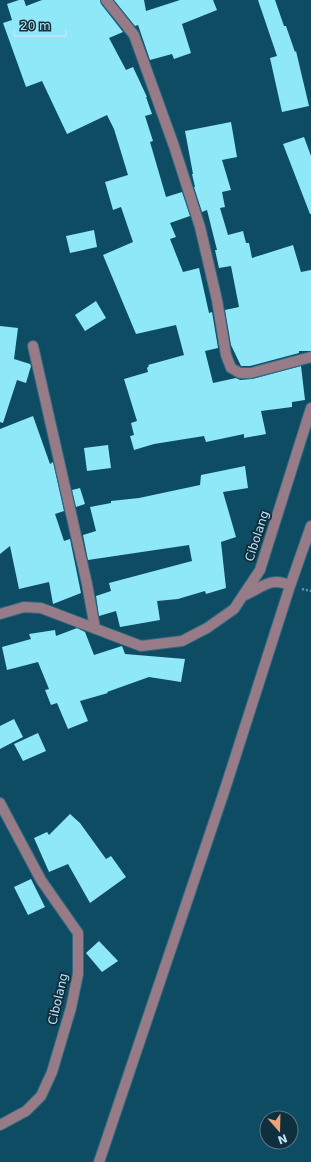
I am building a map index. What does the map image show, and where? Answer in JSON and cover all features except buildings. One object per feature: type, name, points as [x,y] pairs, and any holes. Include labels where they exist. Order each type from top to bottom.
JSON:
[{"type":"street","points":[[106,0],[134,36],[174,146],[200,228],[217,300],[226,355],[231,368],[240,373],[251,373],[311,357]]},
{"type":"street","points":[[33,346],[82,562],[95,628]]},
{"type":"street","name":"Cibolang","points":[[0,614],[24,607],[41,608],[141,646],[182,640],[207,628],[234,609],[260,570],[311,408]]},
{"type":"street","points":[[98,1162],[224,792],[290,586],[311,526]]},
{"type":"street","points":[[243,596],[265,584],[273,582],[284,582],[290,586]]},
{"type":"street","name":"Cibolang","points":[[0,803],[40,880],[78,933],[78,974],[72,1008],[52,1072],[41,1096],[26,1111],[0,1125]]}]
